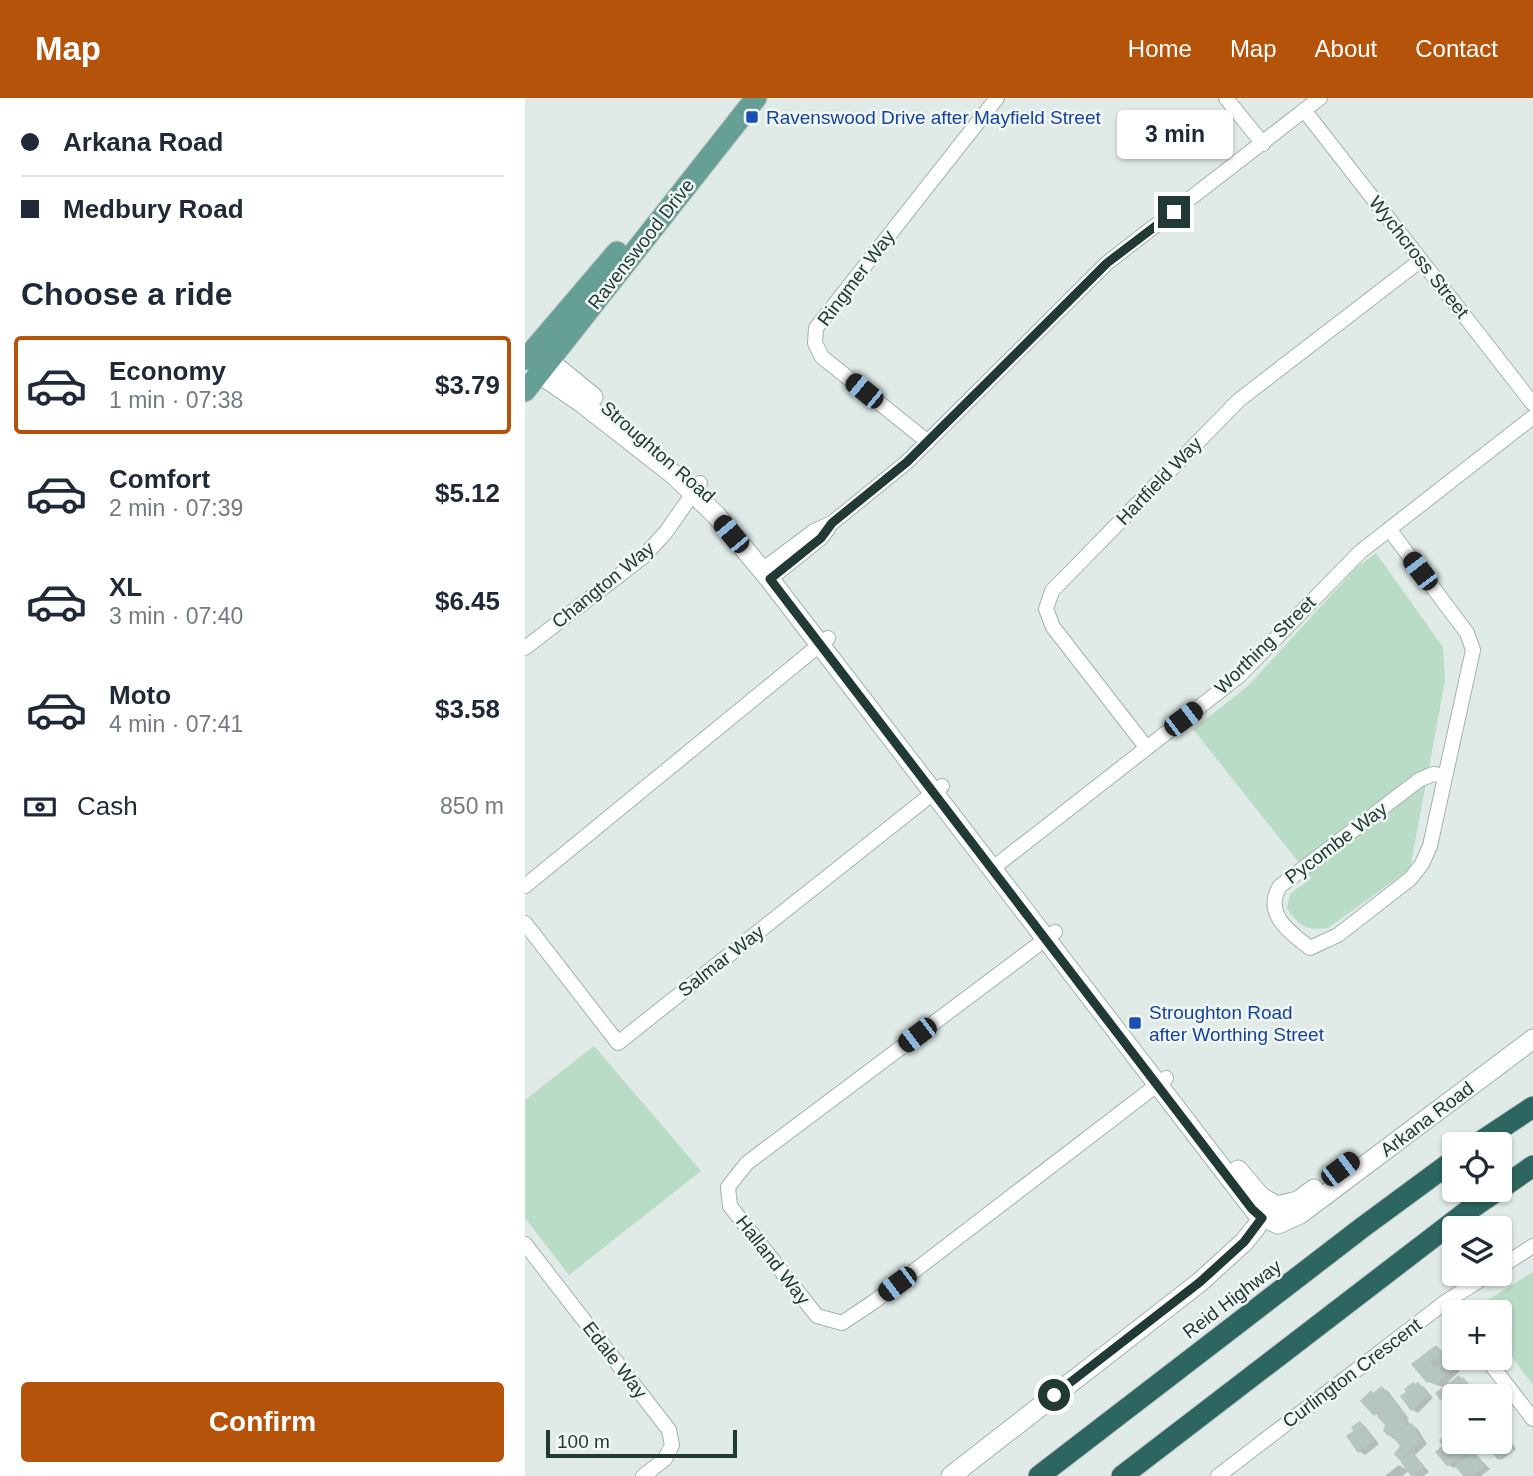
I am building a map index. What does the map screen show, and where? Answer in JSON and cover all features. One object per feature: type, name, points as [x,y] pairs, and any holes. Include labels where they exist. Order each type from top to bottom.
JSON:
[{"type":"highway","points":[[1495,1132],[1533,1107]]},
{"type":"highway","points":[[1512,1181],[1533,1166]]},
{"type":"highway","name":"Reid Highway","points":[[1039,1476],[1442,1169]]},
{"type":"highway","points":[[1122,1476],[1481,1202]]},
{"type":"main road","name":"Ravenswood Drive","points":[[525,391],[534,362],[742,98]]},
{"type":"main road","name":"Ravenswood Drive","points":[[534,362],[757,98]]},
{"type":"street","name":"Ringmer Way","points":[[928,442],[822,357],[815,343],[815,328],[997,98]]},
{"type":"street","points":[[1226,98],[1262,144]]},
{"type":"street","points":[[770,571],[814,531],[832,523],[907,462],[1107,263],[1320,98]]},
{"type":"street","name":"Wychcross Street","points":[[1304,110],[1533,404]]},
{"type":"street","name":"Hartfield Way","points":[[1146,747],[1053,627],[1046,609],[1052,591],[1239,400],[1421,260]]},
{"type":"street","name":"Stroughton Road","points":[[534,362],[696,488],[770,571],[1162,1081],[1273,1214]]},
{"type":"street","name":"Worthing Street","points":[[997,864],[1239,676],[1360,552],[1533,417]]},
{"type":"street","name":"Changton Way","points":[[525,648],[643,557],[666,532],[696,488]]},
{"type":"street","name":"Pycombe Way","points":[[1389,530],[1467,632],[1473,650],[1430,846],[1422,864],[1410,879],[1338,935],[1310,948],[1289,932],[1274,910],[1273,898],[1280,886],[1419,780],[1433,774],[1445,776]]},
{"type":"street","points":[[525,886],[824,642]]},
{"type":"street","name":"Salmar Way","points":[[525,923],[618,1042],[937,790]]},
{"type":"street","name":"Halland Way","points":[[1050,936],[747,1163],[728,1187],[730,1206],[817,1315],[842,1323],[875,1301],[1162,1081]]},
{"type":"street","name":"Arkana Road","points":[[951,1476],[1200,1282],[1215,1277],[1241,1256],[1262,1235],[1273,1214],[1298,1201],[1533,1024]]},
{"type":"street","name":"Arkana Road","points":[[1273,1214],[1300,1214],[1533,1039]]},
{"type":"street","name":"Edale Way","points":[[525,1244],[669,1430],[672,1445],[665,1459],[643,1476]]},
{"type":"street","points":[[1512,1260],[1533,1246]]},
{"type":"street","name":"Curlington Crescent","points":[[1449,1300],[1470,1286]]},
{"type":"street","name":"Curlington Crescent","points":[[1218,1476],[1442,1305]]},
{"type":"street","points":[[1495,1370],[1533,1419]]},
{"type":"green space","points":[[1376,553],[1443,647],[1445,681],[1410,869],[1328,928],[1314,929],[1299,923],[1287,908],[1290,894],[1311,878],[1193,729],[1248,686],[1356,568]]},
{"type":"green space","points":[[594,1046],[701,1171],[569,1275],[525,1218],[525,1100]]},
{"type":"green space","points":[[1533,1272],[1533,1385],[1512,1357],[1512,1300],[1488,1300]]},
{"type":"building","points":[[1436,1345],[1442,1351],[1442,1360],[1439,1362],[1435,1357],[1430,1362],[1434,1368],[1442,1361],[1442,1370],[1452,1370],[1436,1385],[1432,1380],[1427,1383],[1411,1364]]},
{"type":"building","points":[[1459,1375],[1469,1384],[1447,1384]]},
{"type":"building","points":[[1413,1382],[1418,1382],[1428,1395],[1411,1411],[1400,1396]]},
{"type":"building","points":[[1382,1386],[1405,1415],[1403,1417],[1407,1424],[1402,1428],[1412,1423],[1422,1441],[1399,1460],[1394,1454],[1400,1446],[1392,1435],[1388,1436],[1383,1430],[1385,1425],[1377,1416],[1380,1413],[1374,1416],[1360,1401],[1371,1390],[1373,1393]]},
{"type":"building","points":[[1442,1388],[1442,1398],[1440,1400],[1435,1393]]},
{"type":"building","points":[[1360,1421],[1374,1440],[1358,1453],[1346,1436],[1353,1431],[1351,1427]]},
{"type":"building","points":[[1442,1446],[1442,1454],[1465,1454],[1447,1466],[1435,1452]]},
{"type":"building","points":[[1412,1452],[1424,1468],[1411,1476],[1400,1461]]},
{"type":"building","points":[[1469,1454],[1476,1454],[1486,1465],[1472,1476],[1463,1476],[1455,1466]]},
{"type":"building","points":[[1493,1454],[1506,1454],[1498,1460]]},
{"type":"place","name":"Ravenswood Drive after Mayfield Street","points":[[752,117]]},
{"type":"place","name":"Stroughton Road after Worthing Street","points":[[1135,1023]]},
{"type":"route","points":[[1054,1395],[1200,1282],[1244,1242],[1262,1218],[1252,1209],[770,579],[821,538],[832,523],[907,462],[1107,263],[1174,212]]}]
